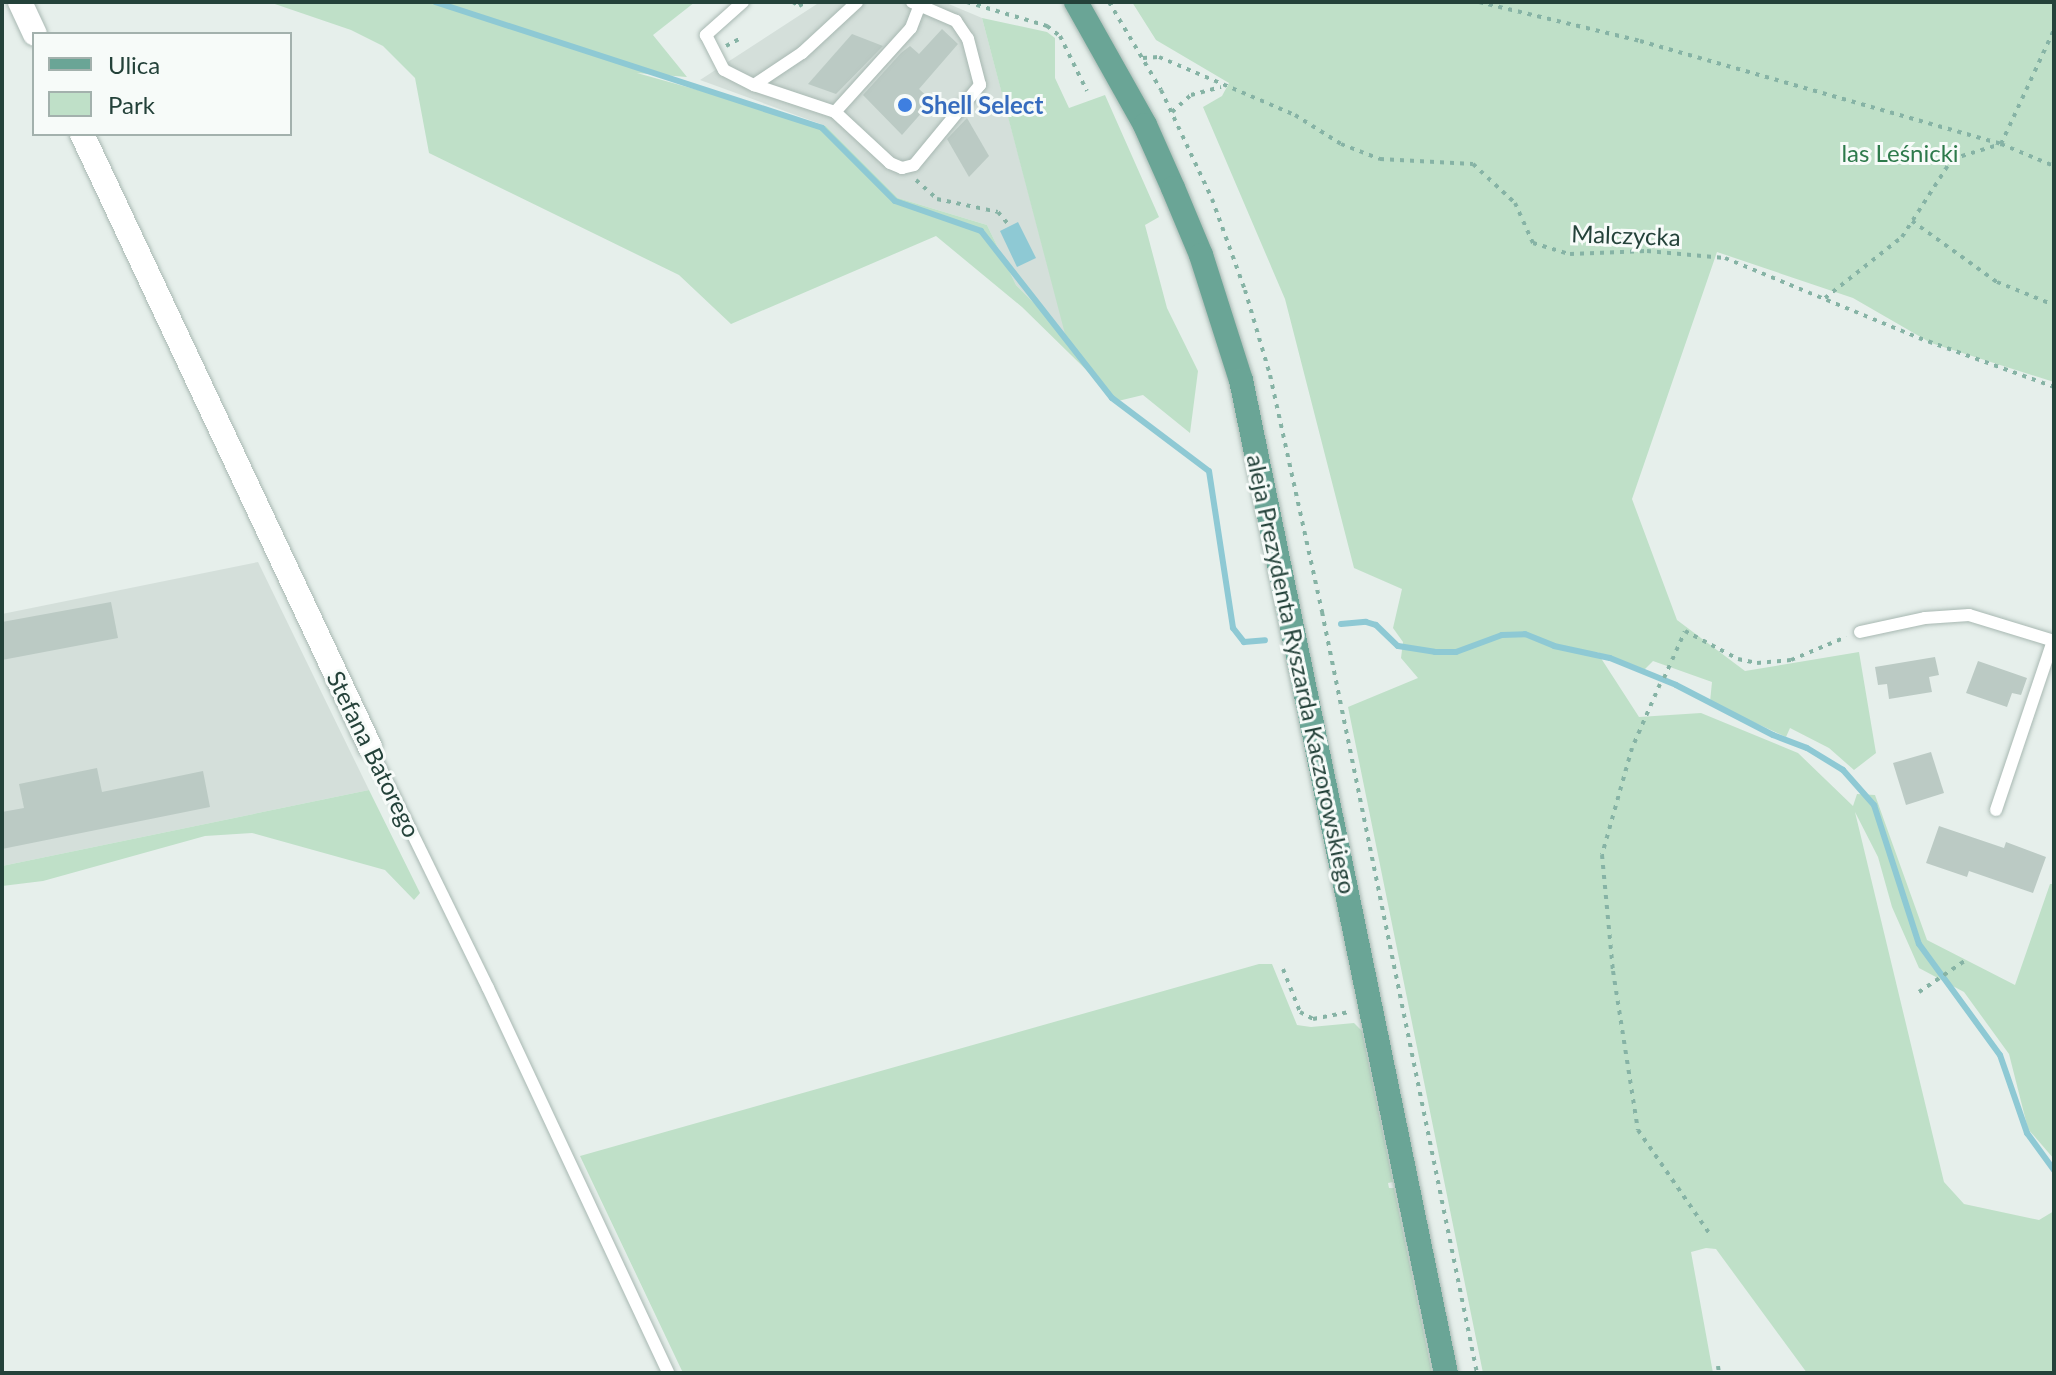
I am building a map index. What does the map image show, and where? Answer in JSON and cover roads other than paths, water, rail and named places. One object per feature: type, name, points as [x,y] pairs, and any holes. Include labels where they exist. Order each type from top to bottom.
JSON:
[{"type":"main road","name":"aleja Prezydenta Ryszarda Kaczorowskiego","points":[[1076,2],[1125,86],[1162,163],[1201,255],[1237,367],[1446,1373]]},
{"type":"street","points":[[20,2],[34,32]]},
{"type":"street","name":"Stefana Batorego","points":[[83,136],[370,747]]},
{"type":"lane","points":[[743,2],[706,35],[724,70],[754,85],[835,112],[890,163],[902,168],[914,165],[980,85],[968,39],[956,21],[916,4],[911,28],[835,112]]},
{"type":"lane","points":[[754,85],[802,53],[857,2]]},
{"type":"lane","points":[[1860,632],[1925,618],[1969,615],[2054,641],[1996,810]]},
{"type":"lane","name":"Stefana Batorego","points":[[370,747],[488,988],[668,1373]]},
{"type":"water","points":[[1018,222],[1036,258],[1017,267],[1000,231]]},
{"type":"waterway","points":[[435,2],[822,128],[895,201],[981,231],[1112,398],[1209,471],[1233,628],[1244,642],[1265,640]]},
{"type":"waterway","points":[[1341,624],[1366,622],[1376,625],[1398,646],[1435,652],[1456,652],[1502,635],[1525,634],[1554,646],[1610,658],[1676,685],[1773,735],[1807,748],[1843,770],[1874,805],[1919,944],[2000,1055],[2027,1133],[2054,1170]]},
{"type":"place","name":"Shell Select","points":[[905,105]]},
{"type":"park label","name":"las Leśnicki","points":[[1900,153]]}]
